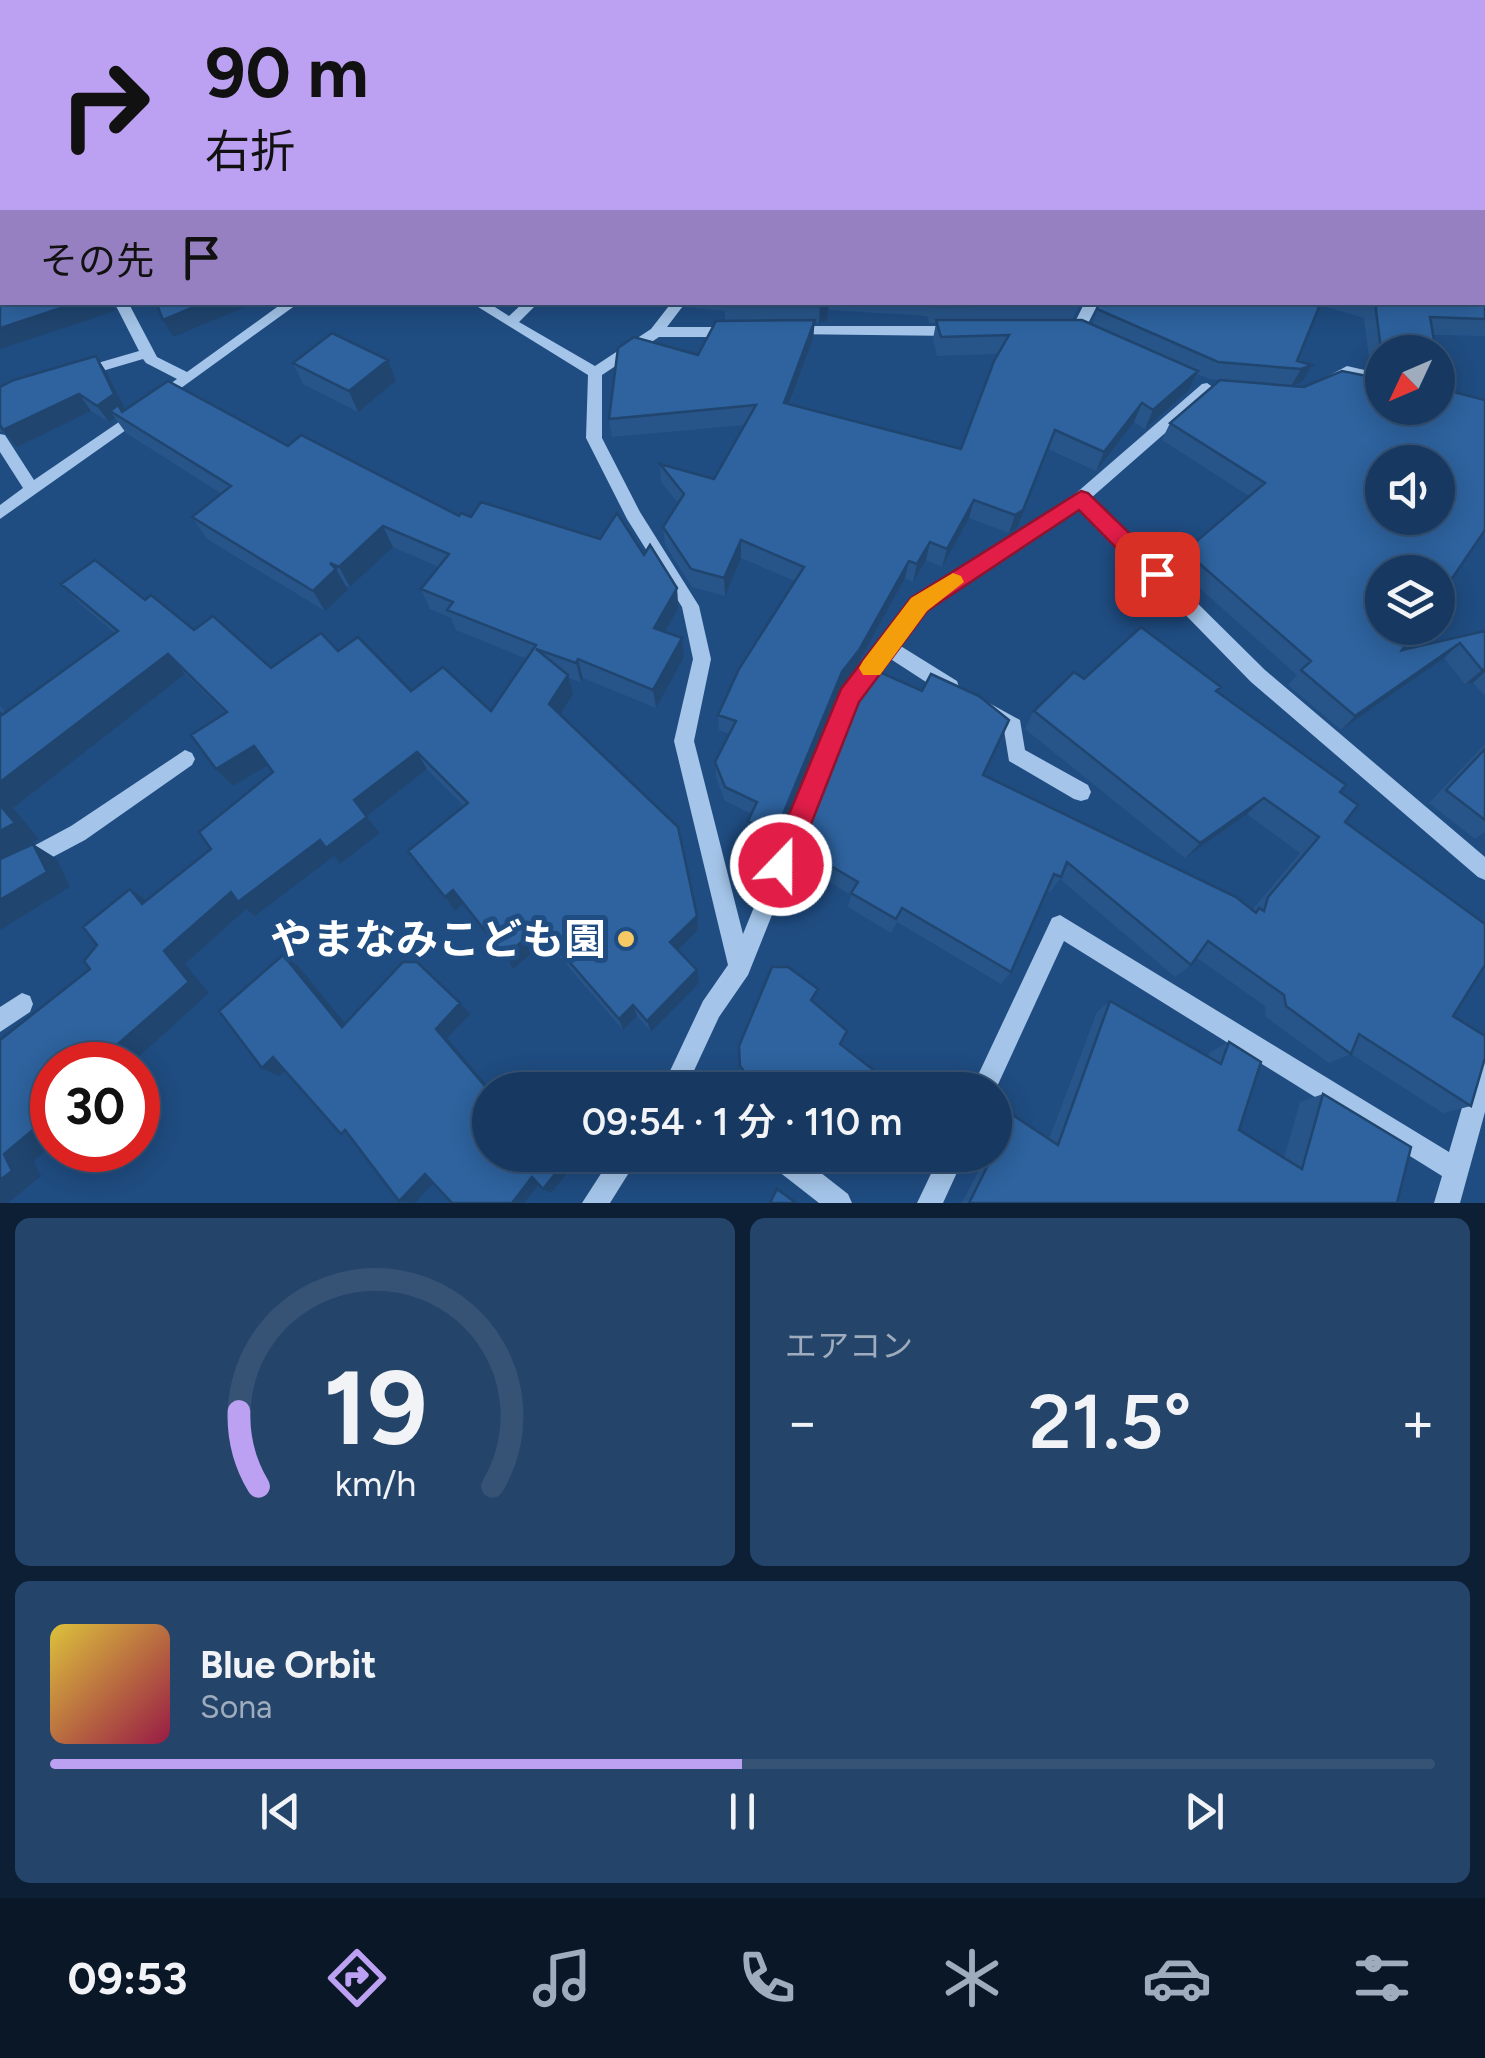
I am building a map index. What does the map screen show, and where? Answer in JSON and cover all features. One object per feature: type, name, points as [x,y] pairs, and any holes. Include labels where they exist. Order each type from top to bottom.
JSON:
[{"type":"street","points":[[123,305],[150,360],[188,378]]},
{"type":"street","points":[[0,513],[290,305]]},
{"type":"street","points":[[482,305],[595,373]]},
{"type":"street","points":[[511,321],[530,305]]},
{"type":"street","points":[[595,373],[656,332],[678,305]]},
{"type":"street","points":[[1078,330],[1090,305]]},
{"type":"street","points":[[771,331],[963,330]]},
{"type":"street","points":[[1059,330],[1078,330],[1094,337]]},
{"type":"street","points":[[656,332],[752,332]]},
{"type":"street","points":[[74,374],[147,353]]},
{"type":"street","points":[[1312,387],[1348,372],[1365,376]]},
{"type":"street","points":[[595,373],[594,438],[633,515],[690,606],[702,659],[684,741],[740,967]]},
{"type":"street","points":[[688,1072],[711,1009],[740,967],[850,696],[919,605],[1081,498],[1216,389],[1191,381]]},
{"type":"street","points":[[0,439],[32,490]]},
{"type":"street","points":[[1081,498],[1258,676],[1485,870]]},
{"type":"street","points":[[887,647],[1014,726],[1016,755],[1081,792]]},
{"type":"street","points":[[0,875],[78,833],[184,759]]},
{"type":"street","points":[[991,1072],[1060,926],[1455,1170]]},
{"type":"street","points":[[0,1020],[22,1004]]},
{"type":"street","points":[[1447,1203],[1485,1070]]},
{"type":"street","points":[[595,1203],[616,1172]]},
{"type":"street","points":[[800,1172],[839,1203]]},
{"type":"street","points":[[930,1203],[944,1172]]},
{"type":"building","points":[[0,305],[70,305],[0,328]]},
{"type":"building","points":[[157,305],[199,305],[163,320]]},
{"type":"building","points":[[724,305],[824,305],[820,306]]},
{"type":"building","points":[[932,305],[1076,305],[932,306]]},
{"type":"building","points":[[1099,305],[1320,305],[1297,361],[1312,365],[1301,369],[1218,362],[1097,309]]},
{"type":"building","points":[[1375,305],[1485,305],[1485,319],[1430,317],[1433,335],[1379,335]]},
{"type":"building","points":[[815,320],[784,403],[961,449],[994,361],[1009,335],[941,337],[936,320],[1082,320],[1198,371],[1153,410],[1142,403],[1104,452],[1055,430],[1023,510],[1015,515],[974,500],[947,549],[930,542],[917,564],[909,561],[859,650],[842,672],[774,836],[748,821],[757,802],[725,787],[715,762],[736,721],[718,715],[739,669],[804,567],[741,540],[724,578],[691,569],[663,527],[684,494],[660,464],[714,479],[756,405],[609,419],[618,348],[634,337],[698,355],[716,321]]},
{"type":"building","points":[[332,333],[388,360],[349,391],[293,363]]},
{"type":"building","points":[[96,356],[114,394],[97,406],[79,394],[3,430],[0,387]]},
{"type":"building","points":[[1342,371],[1365,376],[1365,425],[1455,425],[1455,392],[1485,400],[1485,530],[1455,574],[1455,555],[1365,555],[1365,645],[1406,645],[1402,650],[1455,645],[1455,638],[1485,631],[1485,669],[1460,643],[1355,716],[1301,670],[1311,661],[1185,551],[1265,483],[1170,423],[1220,380],[1304,387]]},
{"type":"building","points":[[168,381],[288,446],[301,435],[459,516],[461,513],[471,517],[481,502],[600,539],[617,513],[644,555],[650,545],[677,588],[654,628],[682,638],[653,690],[578,659],[576,663],[536,649],[568,675],[549,704],[678,827],[697,916],[670,942],[697,970],[647,1021],[633,1005],[619,1019],[539,927],[505,956],[453,890],[445,897],[408,851],[468,803],[417,752],[354,800],[367,817],[326,848],[320,840],[238,902],[231,892],[164,951],[189,982],[120,1042],[30,1042],[30,1132],[4,1154],[12,1171],[0,1180],[0,1040],[90,969],[84,961],[97,945],[83,927],[130,889],[142,904],[211,849],[199,832],[273,772],[254,746],[216,769],[191,735],[227,712],[168,654],[0,782],[0,713],[118,631],[61,584],[95,560],[145,600],[151,595],[194,630],[213,616],[271,668],[321,633],[338,651],[358,637],[411,691],[443,667],[491,711],[536,645],[447,610],[453,602],[421,589],[449,554],[383,526],[339,567],[330,563],[336,569],[313,591],[192,517],[231,486],[110,411],[118,405],[122,412]]},
{"type":"building","points":[[1141,627],[1221,687],[1216,691],[1346,785],[1340,792],[1358,805],[1345,822],[1485,924],[1485,965],[1453,1016],[1485,1036],[1485,1058],[1471,1106],[1359,1034],[1351,1054],[1286,1006],[1284,995],[1208,941],[1191,965],[1067,862],[1061,877],[1054,874],[1011,972],[902,908],[896,919],[851,893],[858,882],[817,858],[823,843],[811,855],[799,848],[865,683],[875,670],[922,691],[931,674],[979,696],[1009,720],[983,775],[1236,897],[1256,913],[1259,908],[1264,911],[1268,897],[1319,837],[1264,798],[1200,843],[1034,711],[1074,672],[1084,679]]},
{"type":"building","points":[[1485,749],[1485,820],[1446,790]]},
{"type":"building","points":[[0,805],[15,823],[0,831]]},
{"type":"building","points":[[33,844],[47,872],[0,900],[0,859]]},
{"type":"building","points":[[283,955],[342,1027],[403,962],[417,962],[460,1003],[436,1029],[473,1072],[472,1172],[556,1172],[543,1189],[532,1177],[512,1203],[452,1203],[425,1174],[399,1201],[345,1130],[341,1134],[273,1057],[262,1068],[219,1011]]},
{"type":"building","points":[[772,967],[788,967],[818,989],[811,1000],[847,1031],[840,1044],[876,1072],[745,1072],[740,1066],[739,1046]]},
{"type":"building","points":[[1110,1001],[1221,1064],[1229,1042],[1261,1062],[1239,1130],[1302,1169],[1323,1094],[1411,1147],[1397,1203],[969,1203],[984,1172],[1012,1172],[1012,1115],[1058,1145]]},
{"type":"building","points":[[777,1189],[796,1203],[770,1203]]},
{"type":"slow traffic","points":[[871,668],[919,605],[953,582]]},
{"type":"place","name":"やまなみこども園","points":[[626,939]]},
{"type":"route","points":[[781,865],[850,696],[919,605],[1081,498],[1157,574]]}]
